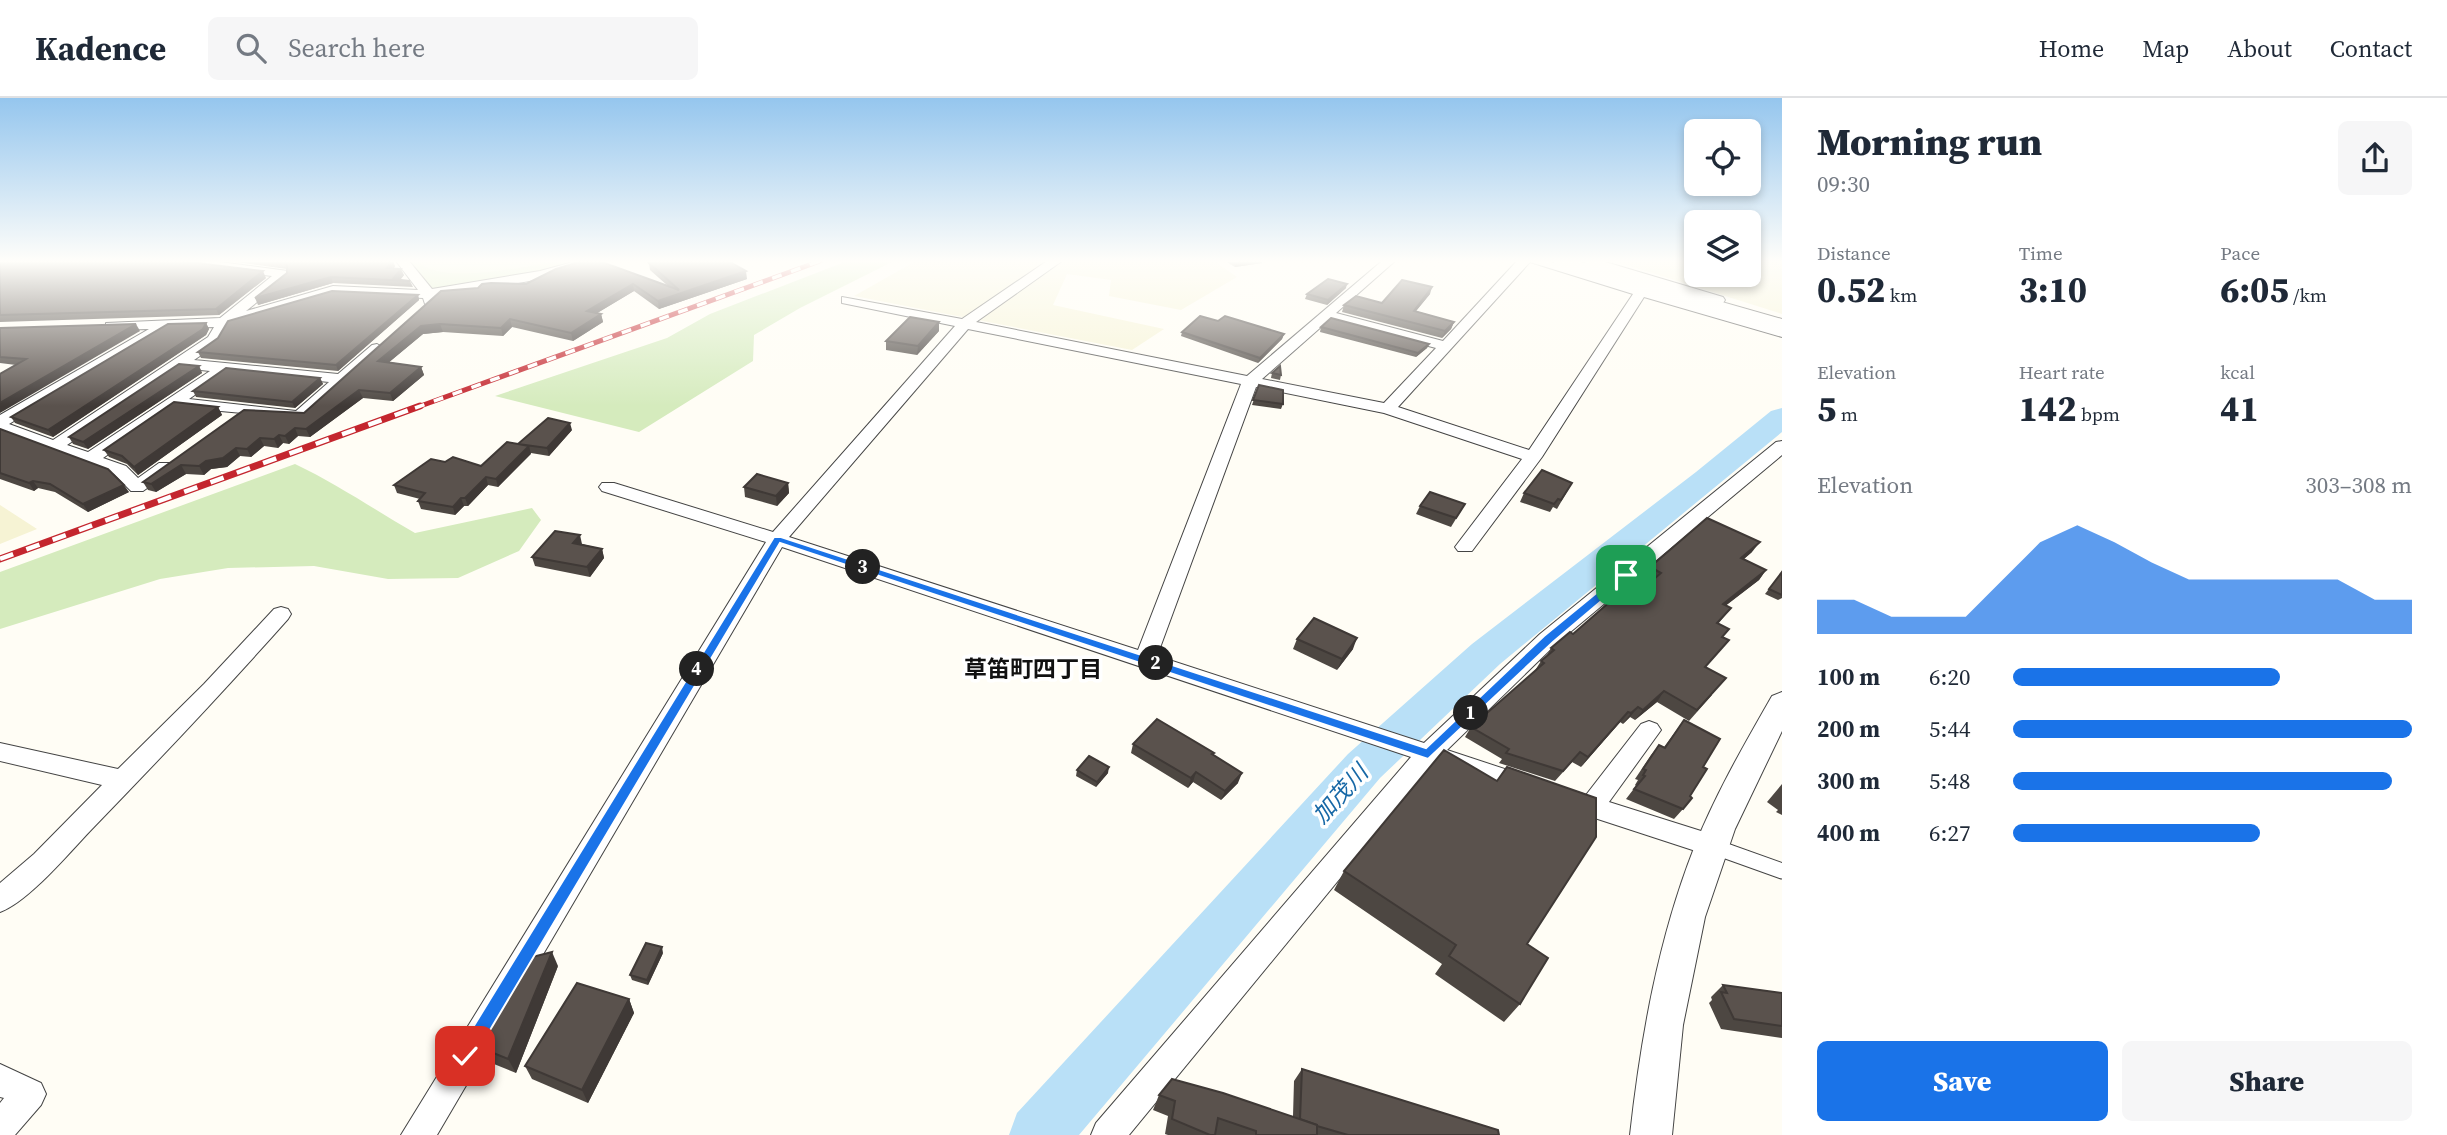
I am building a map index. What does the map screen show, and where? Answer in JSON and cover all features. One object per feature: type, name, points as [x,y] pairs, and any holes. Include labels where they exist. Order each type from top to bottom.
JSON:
[{"type":"street","points":[[53,447],[214,340],[224,322],[239,309]]},
{"type":"street","points":[[100,326],[224,322],[267,309]]},
{"type":"street","points":[[895,309],[1388,409],[1533,457]]},
{"type":"street","points":[[418,1135],[777,539],[965,323],[984,309]]},
{"type":"street","points":[[1145,660],[1250,381],[1333,309]]},
{"type":"street","points":[[1388,409],[1480,309]]},
{"type":"street","points":[[1465,547],[1533,457],[1630,309]]},
{"type":"street","points":[[1701,309],[1782,333]]},
{"type":"street","points":[[1726,309],[1782,326]]},
{"type":"street","points":[[1750,309],[1782,319]]},
{"type":"street","points":[[1326,315],[1446,346]]},
{"type":"street","points":[[0,424],[167,324]]},
{"type":"street","points":[[174,402],[300,416],[391,335]]},
{"type":"street","points":[[179,363],[342,379]]},
{"type":"street","points":[[90,459],[223,368]]},
{"type":"street","points":[[222,425],[243,410]]},
{"type":"street","points":[[0,424],[53,447],[120,470],[137,487],[180,456]]},
{"type":"street","points":[[1108,1135],[1418,750],[1782,446]]},
{"type":"street","points":[[608,487],[777,539],[1711,845]]},
{"type":"street","points":[[0,900],[43,862],[212,690],[281,614]]},
{"type":"street","points":[[1651,1135],[1657,1064],[1684,931],[1711,845],[1782,703]]},
{"type":"street","points":[[1591,807],[1649,730]]},
{"type":"street","points":[[0,752],[122,779]]},
{"type":"street","points":[[0,1080],[30,1094],[0,1127]]},
{"type":"lane","points":[[1711,845],[1782,871]]},
{"type":"shaded area","points":[[923,309],[1073,309],[1164,329],[1132,350]]},
{"type":"shaded area","points":[[1767,309],[1782,309],[1782,314]]},
{"type":"shaded area","points":[[0,505],[37,529],[0,544]]},
{"type":"green space","points":[[722,309],[798,309],[754,335],[753,361],[639,432],[495,396],[667,338]]},
{"type":"green space","points":[[295,464],[415,533],[532,508],[541,520],[519,551],[458,578],[388,579],[314,566],[228,568],[160,579],[0,629],[0,572]]},
{"type":"building","points":[[0,309],[202,309],[0,315]]},
{"type":"building","points":[[268,309],[401,309],[336,365],[198,352],[218,338],[228,321]]},
{"type":"building","points":[[420,309],[590,309],[587,311],[601,314],[571,333],[510,319],[501,328],[440,324],[421,326],[378,361],[421,367],[390,393],[359,390],[306,429],[295,428],[285,436],[279,435],[274,439],[260,438],[247,449],[236,448],[223,458],[206,461],[199,466],[181,465],[151,484],[143,482],[244,410],[304,413]]},
{"type":"building","points":[[1361,309],[1415,309],[1454,322],[1445,331]]},
{"type":"building","points":[[1200,316],[1218,321],[1225,316],[1284,334],[1260,358],[1182,332]]},
{"type":"building","points":[[910,317],[939,322],[918,346],[886,341]]},
{"type":"building","points":[[1331,318],[1429,344],[1418,353],[1321,327]]},
{"type":"building","points":[[206,323],[203,329],[48,430],[11,417],[168,324]]},
{"type":"building","points":[[136,324],[0,403],[0,374],[26,359],[0,357],[0,328]]},
{"type":"building","points":[[179,364],[199,366],[83,442],[69,437]]},
{"type":"building","points":[[1280,366],[1281,375],[1272,373]]},
{"type":"building","points":[[226,368],[320,378],[292,402],[193,391]]},
{"type":"building","points":[[1259,385],[1283,390],[1283,404],[1253,400]]},
{"type":"building","points":[[174,402],[218,407],[134,467],[122,456],[104,450]]},
{"type":"building","points":[[548,418],[570,423],[547,448],[518,444]]},
{"type":"building","points":[[0,429],[108,469],[124,485],[83,504],[50,484],[33,481],[29,483],[0,473]]},
{"type":"building","points":[[507,442],[529,446],[496,479],[486,477],[453,507],[418,501],[425,493],[394,485],[431,459],[445,462],[453,457],[481,466]]},
{"type":"building","points":[[1542,470],[1572,483],[1561,500],[1558,499],[1554,504],[1524,493]]},
{"type":"building","points":[[757,474],[788,483],[776,496],[744,487]]},
{"type":"building","points":[[1430,492],[1465,504],[1456,518],[1420,506]]},
{"type":"building","points":[[1707,518],[1760,542],[1741,558],[1766,570],[1723,604],[1731,608],[1717,623],[1729,629],[1722,637],[1729,640],[1705,667],[1726,678],[1697,710],[1664,691],[1643,710],[1638,707],[1631,713],[1628,712],[1588,757],[1580,752],[1563,771],[1506,753],[1509,749],[1471,727],[1544,663],[1541,661],[1554,650],[1551,648],[1570,632],[1573,634],[1621,592],[1632,598],[1661,573],[1650,567]]},
{"type":"building","points":[[555,531],[580,535],[573,543],[602,549],[587,567],[532,557]]},
{"type":"building","points":[[1782,572],[1782,595],[1769,589]]},
{"type":"building","points":[[1314,618],[1357,638],[1342,659],[1297,639]]},
{"type":"building","points":[[1157,719],[1242,773],[1225,791],[1196,772],[1191,778],[1133,744]]},
{"type":"building","points":[[1684,720],[1720,739],[1703,767],[1707,769],[1690,796],[1692,798],[1683,809],[1634,789],[1645,776],[1643,775],[1646,770],[1643,769],[1659,745],[1665,748]]},
{"type":"building","points":[[1444,750],[1497,781],[1507,767],[1596,798],[1596,837],[1527,944],[1548,958],[1520,1004],[1449,956],[1456,945],[1344,871]]},
{"type":"building","points":[[1089,756],[1109,767],[1097,782],[1077,770]]},
{"type":"building","points":[[646,943],[662,947],[647,980],[630,975]]},
{"type":"building","points":[[552,952],[508,1059],[476,1046],[528,958]]},
{"type":"building","points":[[577,983],[629,999],[582,1090],[525,1066]]},
{"type":"building","points":[[1723,985],[1782,993],[1782,1026],[1734,1019],[1721,992],[1727,993]]},
{"type":"building","points":[[1302,1069],[1498,1130],[1499,1135],[1348,1135],[1317,1126],[1300,1119]]},
{"type":"building","points":[[1172,1079],[1317,1125],[1317,1135],[1256,1135],[1256,1131],[1218,1118],[1215,1135],[1210,1135],[1172,1119],[1175,1101],[1159,1095]]},
{"type":"waterway","name":"加茂川","points":[[1039,1135],[1364,766],[1486,654],[1708,479],[1782,417]]},
{"type":"railway","points":[[415,408],[687,309]]},
{"type":"railway","points":[[0,559],[420,406]]},
{"type":"district","name":"草笛町四丁目","points":[[1033,669]]},
{"type":"route","points":[[465,1056],[777,539],[1428,754],[1549,639],[1626,575]]}]
